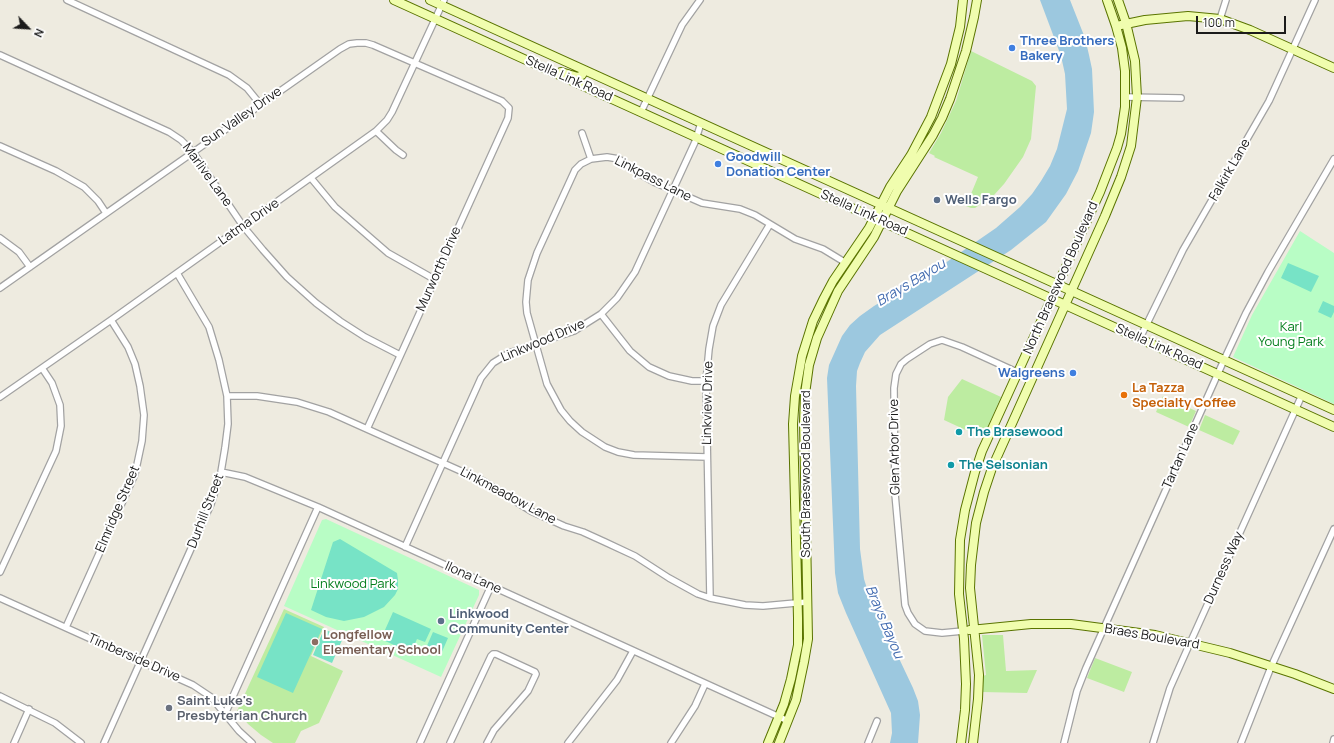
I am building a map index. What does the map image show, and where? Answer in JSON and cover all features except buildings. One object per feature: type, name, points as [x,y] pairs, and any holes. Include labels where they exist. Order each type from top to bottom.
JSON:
[{"type":"main road","name":"Stella Link Road","points":[[394,0],[1334,427]]},
{"type":"main road","name":"Stella Link Road","points":[[430,0],[443,3],[584,70],[1334,410]]},
{"type":"main road","name":"South Braeswood Boulevard","points":[[779,743],[796,700],[808,639],[804,422],[805,394],[809,365],[816,338],[838,291],[867,248],[878,220],[885,206],[897,191],[914,157],[931,117],[946,81],[951,64],[960,27],[963,0]]},
{"type":"main road","name":"South Braeswood Boulevard","points":[[914,157],[942,118],[966,51],[977,0]]},
{"type":"main road","name":"North Braeswood Boulevard","points":[[961,743],[966,684],[959,594],[960,540],[962,527],[977,465],[993,426],[1100,192],[1121,134],[1125,97],[1125,71],[1122,48],[1107,0]]},
{"type":"main road","name":"North Braeswood Boulevard","points":[[973,743],[978,705],[979,675],[970,588],[971,565],[976,523],[984,492],[992,468],[1072,291],[1121,177],[1131,146],[1137,97],[1135,60],[1118,0]]},
{"type":"main road","points":[[1116,26],[1188,16],[1220,18],[1334,68]]},
{"type":"main road","points":[[543,67],[578,77],[582,75],[584,70]]},
{"type":"main road","points":[[946,81],[955,85]]},
{"type":"main road","points":[[753,163],[759,149]]},
{"type":"main road","points":[[1100,192],[1112,198]]},
{"type":"main road","name":"South Braeswood Boulevard","points":[[768,743],[780,718],[791,679],[798,645],[793,424],[794,396],[802,356],[813,321],[833,281],[878,220]]},
{"type":"main road","points":[[962,527],[976,523]]},
{"type":"main road","name":"Braes Boulevard","points":[[963,631],[1031,624],[1070,624],[1155,635],[1230,653],[1334,689]]},
{"type":"street","points":[[67,0],[229,75],[246,88],[260,104]]},
{"type":"street","points":[[641,112],[682,25],[700,0]]},
{"type":"street","points":[[1220,18],[1226,0]]},
{"type":"street","name":"Falkirk Lane","points":[[1140,338],[1183,250],[1269,101],[1315,0]]},
{"type":"street","name":"Latma Drive","points":[[0,397],[111,320],[376,131],[387,120],[392,112],[443,3]]},
{"type":"street","name":"Sun Valley Drive","points":[[0,288],[260,104],[349,44],[366,43],[373,45],[502,101],[509,108]]},
{"type":"street","name":"Marlive Lane","points":[[0,55],[169,132],[182,140],[193,152],[243,226],[287,278],[316,303],[346,325],[400,355]]},
{"type":"street","points":[[1125,97],[1181,98]]},
{"type":"street","name":"Murworth Drive","points":[[367,429],[508,118],[509,108]]},
{"type":"street","name":"Linkwood Drive","points":[[405,547],[477,387],[488,368],[498,359],[509,353],[574,331],[601,314],[618,298],[630,281],[673,191],[697,137],[701,123]]},
{"type":"street","points":[[376,131],[403,155]]},
{"type":"street","points":[[582,133],[591,158],[581,164],[572,175],[531,268],[528,280],[526,302],[527,313],[547,384],[561,410],[582,432],[605,447],[618,452],[634,455],[707,457]]},
{"type":"street","points":[[0,146],[56,171],[84,186],[98,201],[106,213]]},
{"type":"street","name":"Linkpass Lane","points":[[591,158],[607,157],[619,159],[646,178],[673,191],[702,203],[740,209],[755,215],[795,239],[823,249],[846,263]]},
{"type":"street","name":"Tartan Lane","points":[[1064,743],[1077,691],[1103,628],[1224,360],[1246,313],[1268,272],[1334,159]]},
{"type":"street","points":[[311,178],[335,207],[388,253],[434,279]]},
{"type":"street","name":"Linkview Drive","points":[[710,598],[706,381],[712,334],[718,310],[729,289],[770,224]]},
{"type":"street","points":[[0,238],[19,252],[30,267]]},
{"type":"street","name":"Durhill Street","points":[[104,743],[200,531],[216,490],[226,448],[228,424],[227,396],[219,360],[209,328],[195,301],[177,272]]},
{"type":"street","points":[[601,314],[630,351],[649,367],[669,376],[692,381],[706,381]]},
{"type":"street","name":"Elmridge Street","points":[[66,627],[136,474],[142,441],[144,416],[141,391],[135,364],[128,347],[111,320]]},
{"type":"street","name":"Glen Arbor Drive","points":[[963,631],[942,633],[925,630],[915,624],[908,613],[895,494],[894,388],[896,374],[901,364],[907,359],[930,344],[942,340],[962,347],[1032,379]]},
{"type":"street","points":[[0,572],[56,451],[61,426],[60,405],[52,383],[42,368]]},
{"type":"street","name":"Linkmeadow Lane","points":[[227,396],[257,396],[297,402],[329,412],[444,462],[483,481],[531,510],[634,556],[692,590],[710,598],[745,605],[763,606],[807,602]]},
{"type":"street","name":"Durness Way","points":[[1153,743],[1170,688],[1302,396]]},
{"type":"street","name":"Ilona Lane","points":[[221,472],[245,477],[318,508],[788,721]]},
{"type":"street","points":[[225,714],[318,508]]},
{"type":"street","points":[[1241,743],[1271,667],[1334,529]]},
{"type":"street","points":[[420,743],[491,586]]},
{"type":"street","name":"Timberside Drive","points":[[0,598],[193,685],[211,697],[239,731],[252,743]]},
{"type":"street","points":[[568,743],[617,680],[633,651]]},
{"type":"street","points":[[450,743],[492,654],[496,654],[535,672],[536,674],[528,691],[494,730],[487,743]]},
{"type":"street","points":[[671,743],[695,706],[705,684]]},
{"type":"street","points":[[0,696],[55,723],[69,732],[81,743]]},
{"type":"street","points":[[14,743],[29,709]]},
{"type":"street","points":[[868,743],[877,721]]},
{"type":"street","points":[[1332,743],[1334,739]]},
{"type":"green space","points":[[971,51],[1032,81],[1036,86],[1031,139],[1023,157],[1004,184],[994,195],[975,208],[966,206],[978,177],[934,157],[935,156],[929,153],[941,133],[956,101]]},
{"type":"green space","name":"Karl Young Park","points":[[1300,231],[1334,253],[1334,404],[1233,357],[1252,315]]},
{"type":"green space","points":[[1288,263],[1319,276],[1311,292],[1281,278]]},
{"type":"green space","points":[[1323,301],[1334,306],[1334,312],[1331,318],[1318,312]]},
{"type":"green space","points":[[962,379],[1001,397],[983,438],[944,420],[948,397]]},
{"type":"green space","points":[[1163,396],[1196,411],[1189,427],[1156,412]]},
{"type":"green space","points":[[1205,415],[1240,431],[1233,445],[1199,430]]},
{"type":"green space","name":"Linkwood Park","points":[[326,519],[479,590],[479,595],[441,677],[284,606],[322,520]]},
{"type":"green space","points":[[340,539],[397,573],[398,580],[398,589],[395,595],[384,607],[364,617],[344,621],[326,617],[311,610],[333,542]]},
{"type":"green space","points":[[284,609],[324,627],[311,656],[343,671],[319,723],[301,731],[295,743],[273,743],[248,724],[237,711]]},
{"type":"green space","points":[[393,612],[431,629],[425,642],[417,639],[411,653],[381,639]]},
{"type":"green space","points":[[286,613],[322,629],[293,693],[257,677]]},
{"type":"green space","points":[[324,629],[343,638],[332,663],[313,655]]},
{"type":"green space","points":[[433,632],[448,638],[441,654],[426,648]]},
{"type":"green space","points":[[982,635],[1003,635],[1006,671],[1037,670],[1027,693],[982,692],[983,676],[986,675]]},
{"type":"green space","points":[[1095,658],[1132,672],[1124,692],[1087,678]]},
{"type":"water","points":[[1040,0],[1070,0],[1085,38],[1089,55],[1092,69],[1094,112],[1091,133],[1078,171],[1066,194],[1046,222],[1011,250],[880,335],[865,352],[857,371],[856,386],[860,549],[864,579],[869,595],[913,688],[918,701],[920,715],[918,743],[890,743],[892,733],[891,713],[838,593],[835,573],[827,378],[829,365],[842,336],[850,325],[874,306],[938,268],[996,228],[1020,207],[1032,194],[1050,166],[1057,149],[1067,109],[1065,74],[1061,56]]},
{"type":"place","name":"Three Brothers Bakery","points":[[1012,48]]},
{"type":"place","name":"Goodwill Donation Center","points":[[718,164]]},
{"type":"place","name":"Wells Fargo","points":[[937,200]]},
{"type":"place","name":"Walgreens","points":[[1073,373]]},
{"type":"place","name":"La Tazza Specialty Coffee","points":[[1124,395]]},
{"type":"place","name":"The Brasewood","points":[[959,432]]},
{"type":"place","name":"The Selsonian","points":[[951,465]]},
{"type":"place","name":"Linkwood Community Center","points":[[441,621]]},
{"type":"place","name":"Longfellow Elementary School","points":[[315,642]]},
{"type":"place","name":"Saint Luke's Presbyterian Church","points":[[169,708]]},
{"type":"water label","name":"Brays Bayou","points":[[911,283]]},
{"type":"water label","name":"Brays Bayou","points":[[884,622]]}]
